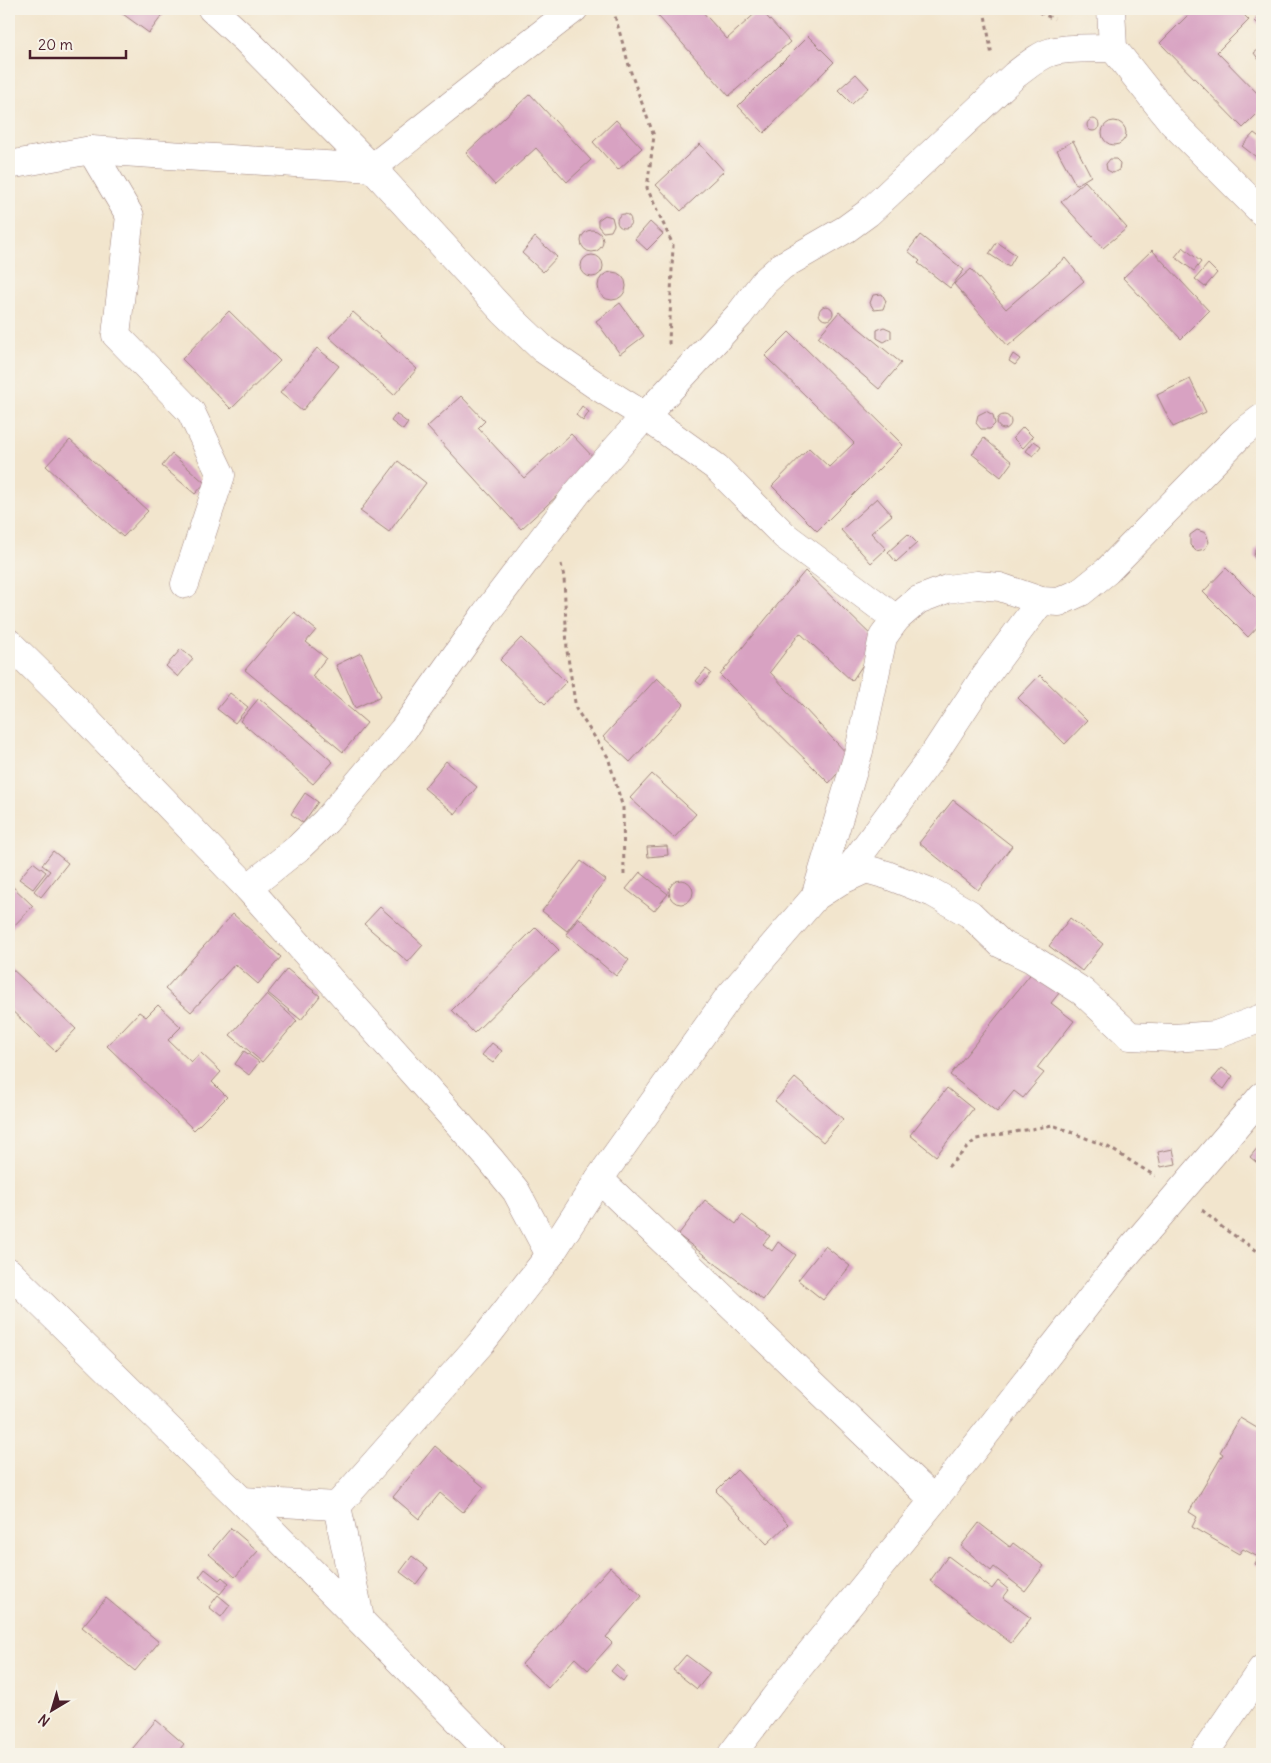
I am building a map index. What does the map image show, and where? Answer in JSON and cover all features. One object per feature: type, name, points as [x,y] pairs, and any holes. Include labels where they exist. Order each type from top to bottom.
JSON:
[{"type":"street","points":[[212,9],[246,40],[372,168],[504,312],[543,349],[645,416],[716,467],[786,536],[896,619]]},
{"type":"street","points":[[9,165],[91,150],[372,168],[433,121],[461,96],[574,9]]},
{"type":"street","points":[[248,888],[298,848],[326,821],[403,730],[486,613],[578,492],[645,416],[740,315],[764,282],[782,266],[846,229],[868,213],[1015,75],[1035,60],[1050,53],[1063,50],[1115,22],[1172,122],[1262,212]]},
{"type":"street","points":[[91,150],[130,216],[116,335],[191,412],[221,475],[185,584]]},
{"type":"street","points":[[815,897],[858,751],[883,636],[896,619],[918,600],[947,589],[977,585],[1000,587],[1041,601],[1059,602],[1081,592],[1107,570],[1241,434],[1262,418]]},
{"type":"street","points":[[840,881],[926,764],[985,676],[1041,601]]},
{"type":"street","points":[[9,643],[69,702],[248,888],[490,1159],[516,1191],[550,1255]]},
{"type":"street","points":[[337,1506],[482,1342],[550,1255],[599,1179],[728,998],[815,897],[840,881],[866,870],[887,875],[933,893],[970,914],[1001,944],[1032,959],[1083,992],[1130,1036],[1173,1038],[1216,1035],[1262,1018]]},
{"type":"street","points":[[732,1754],[786,1682],[934,1500],[1119,1263],[1262,1096]]},
{"type":"street","points":[[599,1179],[934,1500]]},
{"type":"street","points":[[9,1272],[242,1501],[300,1561],[360,1618],[492,1754]]},
{"type":"street","points":[[242,1501],[337,1506]]},
{"type":"street","points":[[337,1506],[360,1618]]},
{"type":"street","points":[[1204,1754],[1262,1669]]},
{"type":"path","points":[[613,9],[632,76],[654,136],[647,188],[673,245],[668,343],[690,368]]},
{"type":"path","points":[[984,9],[998,91]]},
{"type":"path","points":[[554,525],[564,577],[567,651],[576,709],[608,757],[623,808],[624,876]]},
{"type":"path","points":[[948,1167],[976,1139],[1053,1125],[1108,1147],[1181,1192],[1223,1228],[1262,1254]]},
{"type":"building","points":[[116,9],[167,9],[149,33]]},
{"type":"building","points":[[652,9],[700,9],[727,39],[760,9],[790,42],[729,96]]},
{"type":"building","points":[[1194,9],[1238,9],[1249,20],[1217,52],[1262,98],[1262,109],[1243,128],[1160,43]]},
{"type":"building","points":[[1262,14],[1262,27],[1255,21]]},
{"type":"building","points":[[808,36],[834,62],[764,133],[738,106]]},
{"type":"building","points":[[1262,47],[1262,64],[1254,53]]},
{"type":"building","points":[[856,74],[869,88],[852,104],[838,90]]},
{"type":"building","points":[[530,94],[591,160],[567,182],[536,148],[495,185],[466,153]]},
{"type":"building","points":[[1091,119],[1095,119],[1099,125],[1095,131],[1091,131],[1087,127],[1087,123]]},
{"type":"building","points":[[616,120],[642,148],[618,170],[593,142]]},
{"type":"building","points":[[1114,121],[1122,125],[1126,133],[1122,141],[1114,145],[1106,141],[1102,133],[1106,125]]},
{"type":"building","points":[[1254,133],[1262,139],[1262,157],[1260,160],[1242,146]]},
{"type":"building","points":[[1073,141],[1091,176],[1076,185],[1057,150]]},
{"type":"building","points":[[700,144],[724,171],[681,211],[656,185]]},
{"type":"building","points":[[1110,159],[1116,159],[1120,163],[1119,170],[1113,173],[1107,170],[1106,164]]},
{"type":"building","points":[[1085,181],[1127,228],[1103,248],[1061,202]]},
{"type":"building","points":[[621,214],[627,214],[631,221],[627,228],[621,228],[617,224],[617,218]]},
{"type":"building","points":[[605,215],[612,217],[614,225],[611,231],[603,232],[598,226],[598,220]]},
{"type":"building","points":[[650,222],[663,234],[647,250],[635,239]]},
{"type":"building","points":[[592,230],[600,233],[603,241],[600,249],[592,252],[584,249],[581,241],[584,233]]},
{"type":"building","points":[[920,235],[964,270],[950,288],[918,263],[920,261],[908,251]]},
{"type":"building","points":[[535,237],[557,257],[543,272],[522,253]]},
{"type":"building","points":[[997,242],[1016,255],[1009,267],[989,254]]},
{"type":"building","points":[[1183,247],[1201,262],[1194,271],[1175,257]]},
{"type":"building","points":[[1152,250],[1209,311],[1181,339],[1123,278]]},
{"type":"building","points":[[592,255],[600,258],[603,266],[600,274],[592,277],[584,274],[581,266],[584,258]]},
{"type":"building","points":[[1065,258],[1084,281],[1008,346],[954,284],[971,269],[1006,309]]},
{"type":"building","points":[[1208,264],[1217,273],[1205,287],[1195,279]]},
{"type":"building","points":[[612,272],[622,276],[626,286],[622,296],[612,300],[602,296],[598,286],[602,276]]},
{"type":"building","points":[[882,294],[886,301],[883,309],[874,310],[870,303],[873,295]]},
{"type":"building","points":[[620,303],[644,336],[620,354],[596,321]]},
{"type":"building","points":[[826,306],[831,308],[833,313],[831,318],[826,320],[821,318],[819,313],[821,308]]},
{"type":"building","points":[[229,311],[280,361],[231,409],[182,359]]},
{"type":"building","points":[[353,312],[417,369],[394,395],[329,337]]},
{"type":"building","points":[[839,312],[901,363],[879,389],[818,337]]},
{"type":"building","points":[[884,327],[891,330],[891,338],[884,342],[877,338],[877,330]]},
{"type":"building","points":[[789,332],[903,445],[817,531],[772,486],[809,448],[829,467],[854,443],[765,356]]},
{"type":"building","points":[[317,348],[339,366],[302,411],[280,393]]},
{"type":"building","points":[[1013,354],[1020,359],[1015,365],[1009,361]]},
{"type":"building","points":[[1190,379],[1206,412],[1173,427],[1157,395]]},
{"type":"building","points":[[461,396],[485,421],[478,428],[524,478],[571,434],[596,460],[521,529],[427,427]]},
{"type":"building","points":[[582,406],[589,412],[583,421],[576,415]]},
{"type":"building","points":[[986,411],[993,415],[995,424],[990,429],[981,429],[976,423],[978,415]]},
{"type":"building","points":[[396,414],[408,423],[403,430],[391,421]]},
{"type":"building","points":[[1001,415],[1007,415],[1011,422],[1007,429],[1001,429],[997,425],[997,419]]},
{"type":"building","points":[[1023,427],[1033,437],[1023,448],[1013,438]]},
{"type":"building","points":[[984,438],[1012,462],[1001,477],[972,454]]},
{"type":"building","points":[[70,440],[148,511],[123,537],[46,466]]},
{"type":"building","points":[[1034,441],[1041,446],[1033,456],[1026,451]]},
{"type":"building","points":[[172,454],[205,483],[195,494],[162,466]]},
{"type":"building","points":[[398,461],[426,483],[389,532],[360,511]]},
{"type":"building","points":[[877,498],[892,515],[871,533],[886,549],[871,563],[841,530]]},
{"type":"building","points":[[1197,530],[1206,533],[1209,542],[1205,549],[1196,551],[1190,545],[1190,535]]},
{"type":"building","points":[[908,534],[917,543],[896,562],[888,552]]},
{"type":"building","points":[[1262,544],[1261,562],[1254,557],[1255,549]]},
{"type":"building","points":[[1226,568],[1262,604],[1262,622],[1248,637],[1203,592]]},
{"type":"building","points":[[805,571],[878,642],[852,681],[800,633],[770,672],[851,758],[829,783],[720,675]]},
{"type":"building","points":[[294,612],[316,630],[306,642],[326,658],[312,676],[367,723],[343,752],[245,670]]},
{"type":"building","points":[[521,638],[566,682],[545,704],[500,660]]},
{"type":"building","points":[[181,649],[193,659],[178,677],[166,666]]},
{"type":"building","points":[[361,653],[381,696],[355,708],[336,665]]},
{"type":"building","points":[[706,669],[711,673],[701,685],[696,681]]},
{"type":"building","points":[[1040,675],[1087,721],[1065,744],[1018,698]]},
{"type":"building","points":[[657,678],[684,704],[630,762],[603,737]]},
{"type":"building","points":[[230,693],[248,707],[235,723],[217,709]]},
{"type":"building","points":[[259,698],[333,762],[313,784],[240,721]]},
{"type":"building","points":[[446,761],[477,787],[455,814],[424,788]]},
{"type":"building","points":[[652,774],[696,814],[674,838],[630,798]]},
{"type":"building","points":[[305,793],[318,802],[303,823],[291,814]]},
{"type":"building","points":[[953,800],[1012,846],[978,890],[919,843]]},
{"type":"building","points":[[667,846],[668,855],[648,857],[647,847]]},
{"type":"building","points":[[53,851],[68,863],[41,897],[34,891],[50,871],[42,865]]},
{"type":"building","points":[[581,861],[606,880],[567,931],[542,911]]},
{"type":"building","points":[[33,862],[46,872],[33,889],[19,879]]},
{"type":"building","points":[[640,872],[668,894],[654,911],[626,889]]},
{"type":"building","points":[[681,880],[689,884],[693,892],[689,900],[681,904],[673,900],[669,892],[673,884]]},
{"type":"building","points":[[9,883],[33,906],[9,931]]},
{"type":"building","points":[[380,907],[423,945],[408,962],[364,924]]},
{"type":"building","points":[[233,914],[281,957],[258,984],[235,964],[191,1012],[165,989]]},
{"type":"building","points":[[579,918],[629,960],[616,976],[566,934]]},
{"type":"building","points":[[1070,918],[1103,944],[1082,971],[1049,946]]},
{"type":"building","points":[[536,927],[559,950],[474,1033],[452,1010]]},
{"type":"building","points":[[9,966],[76,1029],[55,1051],[9,1008]]},
{"type":"building","points":[[1037,966],[1064,987],[1051,1003],[1074,1021],[1037,1068],[1044,1073],[1023,1098],[1014,1091],[997,1112],[950,1075]]},
{"type":"building","points":[[287,969],[320,996],[301,1020],[268,993]]},
{"type":"building","points":[[267,994],[297,1021],[262,1062],[230,1035]]},
{"type":"building","points":[[158,1005],[181,1027],[168,1040],[191,1062],[201,1053],[221,1072],[212,1082],[227,1097],[194,1130],[107,1046],[139,1012],[146,1017]]},
{"type":"building","points":[[492,1043],[502,1051],[493,1063],[482,1055]]},
{"type":"building","points":[[244,1051],[259,1062],[249,1075],[235,1064]]},
{"type":"building","points":[[1222,1068],[1233,1076],[1224,1089],[1212,1080]]},
{"type":"building","points":[[795,1078],[843,1119],[823,1142],[775,1101]]},
{"type":"building","points":[[947,1088],[973,1109],[936,1156],[910,1135]]},
{"type":"building","points":[[1262,1142],[1262,1167],[1250,1157]]},
{"type":"building","points":[[1173,1149],[1176,1164],[1161,1167],[1158,1152]]},
{"type":"building","points":[[705,1200],[736,1224],[742,1215],[770,1236],[763,1244],[772,1251],[778,1242],[796,1255],[763,1300],[678,1235]]},
{"type":"building","points":[[825,1246],[850,1266],[823,1300],[798,1280]]},
{"type":"building","points":[[1240,1418],[1262,1431],[1262,1568],[1255,1564],[1258,1557],[1243,1549],[1239,1554],[1192,1527],[1197,1517],[1189,1512],[1223,1454],[1220,1452]]},
{"type":"building","points":[[435,1446],[484,1487],[463,1512],[440,1493],[419,1519],[393,1497]]},
{"type":"building","points":[[737,1470],[788,1524],[767,1544],[716,1491]]},
{"type":"building","points":[[979,1523],[1010,1547],[1013,1543],[1044,1566],[1025,1591],[994,1567],[991,1571],[961,1546]]},
{"type":"building","points":[[231,1528],[258,1551],[235,1577],[209,1554]]},
{"type":"building","points":[[412,1556],[428,1568],[416,1584],[400,1572]]},
{"type":"building","points":[[948,1556],[992,1589],[998,1581],[1009,1590],[1003,1598],[1031,1618],[1011,1643],[930,1581]]},
{"type":"building","points":[[610,1567],[642,1596],[606,1637],[612,1643],[588,1670],[575,1658],[548,1688],[522,1664]]},
{"type":"building","points":[[205,1569],[219,1580],[222,1577],[229,1583],[220,1594],[199,1577]]},
{"type":"building","points":[[218,1595],[230,1605],[221,1617],[209,1607]]},
{"type":"building","points":[[106,1598],[159,1642],[135,1671],[82,1627]]},
{"type":"building","points":[[686,1655],[710,1673],[697,1689],[673,1670]]},
{"type":"building","points":[[616,1665],[627,1675],[623,1681],[611,1671]]},
{"type":"building","points":[[156,1720],[184,1744],[176,1754],[128,1754]]}]
